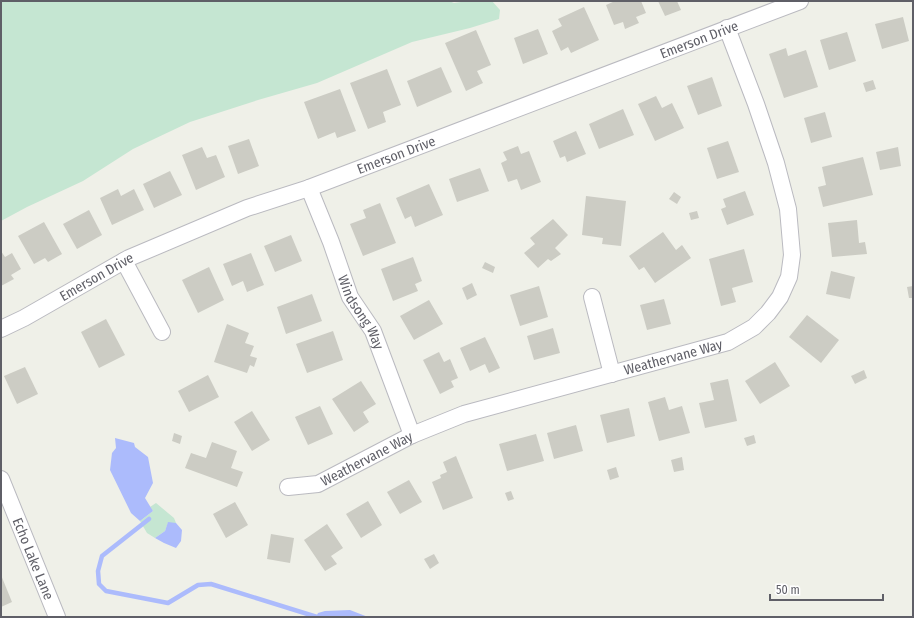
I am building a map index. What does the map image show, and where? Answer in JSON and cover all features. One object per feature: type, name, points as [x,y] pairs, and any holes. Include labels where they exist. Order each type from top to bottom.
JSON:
[{"type":"street","name":"Emerson Drive","points":[[1,329],[24,318],[129,258],[247,208],[309,188],[800,1]]},
{"type":"street","name":"Weathervane Way","points":[[288,486],[318,484],[412,435],[464,414],[728,342],[754,327],[768,313],[780,297],[789,277],[792,255],[788,209],[774,155],[727,28]]},
{"type":"street","name":"Windsong Way","points":[[309,188],[331,242],[350,297],[373,331],[412,435]]},
{"type":"street","points":[[124,261],[162,332]]},
{"type":"street","points":[[592,297],[612,374]]},
{"type":"street","name":"Echo Lake Lane","points":[[1,479],[57,617]]},
{"type":"green space","points":[[1,1],[449,1],[454,3],[468,1],[492,1],[500,10],[499,19],[470,28],[412,42],[317,83],[190,122],[133,149],[83,181],[1,221]]},
{"type":"green space","points":[[156,503],[174,518],[176,523],[168,523],[165,531],[155,538],[147,533],[140,521],[153,511],[150,507]]},
{"type":"water","points":[[115,438],[134,443],[135,447],[148,457],[153,483],[145,498],[153,511],[140,521],[131,513],[110,470],[112,453],[116,448]]},
{"type":"water","points":[[168,522],[176,523],[182,530],[181,541],[176,548],[155,538],[165,531]]},
{"type":"water","points":[[350,610],[368,617],[316,617],[318,613],[325,611]]},
{"type":"building","points":[[615,1],[641,1],[646,13],[636,17],[639,23],[625,29],[623,22],[614,25],[606,5]]},
{"type":"building","points":[[658,1],[677,1],[681,10],[665,16]]},
{"type":"building","points":[[584,7],[599,40],[571,53],[568,47],[561,51],[552,31],[562,26],[558,19]]},
{"type":"building","points":[[903,17],[909,41],[882,49],[875,24]]},
{"type":"building","points":[[538,29],[548,54],[523,64],[514,38]]},
{"type":"building","points":[[476,30],[491,65],[477,71],[483,83],[466,91],[445,43]]},
{"type":"building","points":[[847,32],[856,61],[829,70],[820,40]]},
{"type":"building","points":[[786,48],[788,56],[806,50],[818,87],[784,98],[769,54]]},
{"type":"building","points":[[441,67],[452,92],[417,107],[407,81]]},
{"type":"building","points":[[387,69],[401,105],[383,112],[386,122],[368,129],[350,83]]},
{"type":"building","points":[[712,77],[722,106],[698,115],[687,86]]},
{"type":"building","points":[[873,80],[876,89],[866,92],[863,83]]},
{"type":"building","points":[[340,89],[356,131],[337,138],[335,132],[318,139],[304,102]]},
{"type":"building","points":[[656,96],[662,108],[672,103],[684,128],[655,141],[638,104]]},
{"type":"building","points":[[623,109],[634,135],[599,149],[589,124]]},
{"type":"building","points":[[825,112],[832,137],[811,143],[804,118]]},
{"type":"building","points":[[576,131],[586,154],[567,162],[565,156],[560,158],[553,141]]},
{"type":"building","points":[[249,139],[259,166],[238,174],[228,146]]},
{"type":"building","points":[[728,141],[739,172],[717,179],[707,148]]},
{"type":"building","points":[[518,146],[521,154],[529,151],[541,182],[521,190],[517,179],[508,182],[501,163],[507,160],[503,152]]},
{"type":"building","points":[[202,147],[207,158],[216,155],[225,177],[196,190],[182,155]]},
{"type":"building","points":[[898,147],[901,166],[880,170],[876,152]]},
{"type":"building","points":[[863,157],[873,195],[823,207],[818,187],[826,185],[822,167]]},
{"type":"building","points":[[480,168],[489,191],[457,202],[449,179]]},
{"type":"building","points":[[170,171],[182,195],[154,208],[143,184]]},
{"type":"building","points":[[429,184],[443,215],[415,227],[411,216],[405,219],[396,198]]},
{"type":"building","points":[[118,189],[121,196],[134,189],[144,210],[112,225],[100,198]]},
{"type":"building","points":[[745,191],[754,215],[727,225],[721,209],[726,207],[723,199]]},
{"type":"building","points":[[674,192],[681,197],[677,204],[669,199]]},
{"type":"building","points":[[586,196],[626,201],[621,246],[602,244],[603,238],[582,235]]},
{"type":"building","points":[[380,203],[396,243],[363,256],[350,224],[366,218],[363,210]]},
{"type":"building","points":[[89,210],[102,235],[77,249],[63,224]]},
{"type":"building","points":[[697,211],[699,218],[691,220],[689,213]]},
{"type":"building","points":[[553,219],[568,235],[555,248],[561,254],[551,261],[548,259],[538,268],[524,253],[535,244],[530,238]]},
{"type":"building","points":[[857,220],[859,243],[865,242],[867,254],[832,257],[828,223]]},
{"type":"building","points":[[44,222],[62,254],[48,262],[45,258],[34,264],[18,236]]},
{"type":"building","points":[[663,232],[676,250],[682,245],[691,258],[655,283],[644,267],[639,270],[629,256]]},
{"type":"building","points":[[291,235],[302,261],[275,272],[264,246]]},
{"type":"building","points":[[744,249],[753,282],[732,288],[736,302],[721,306],[709,259]]},
{"type":"building","points":[[1,251],[5,257],[12,253],[21,269],[11,275],[14,279],[1,286]]},
{"type":"building","points":[[251,253],[264,285],[247,292],[243,281],[232,286],[223,264]]},
{"type":"building","points":[[413,257],[422,281],[415,284],[418,291],[393,301],[381,269]]},
{"type":"building","points":[[485,262],[495,267],[493,273],[482,268]]},
{"type":"building","points":[[209,267],[224,300],[198,313],[182,280]]},
{"type":"building","points":[[831,271],[855,277],[850,299],[826,294]]},
{"type":"building","points":[[472,283],[477,295],[467,300],[462,288]]},
{"type":"building","points":[[539,286],[548,317],[520,326],[510,295]]},
{"type":"building","points":[[913,286],[913,298],[909,298],[907,287]]},
{"type":"building","points":[[312,294],[322,321],[286,334],[277,307]]},
{"type":"building","points":[[664,299],[671,324],[647,330],[640,305]]},
{"type":"building","points":[[429,300],[443,324],[414,340],[400,316]]},
{"type":"building","points":[[807,315],[839,340],[821,363],[789,337]]},
{"type":"building","points":[[106,319],[125,355],[99,368],[81,332]]},
{"type":"building","points":[[227,324],[249,333],[245,343],[254,346],[250,356],[257,358],[254,367],[250,365],[247,373],[214,362]]},
{"type":"building","points":[[553,328],[560,353],[534,360],[527,336]]},
{"type":"building","points":[[333,331],[343,360],[307,373],[296,344]]},
{"type":"building","points":[[485,337],[500,368],[489,373],[485,364],[470,371],[460,348]]},
{"type":"building","points":[[439,352],[444,362],[450,359],[458,378],[451,381],[454,387],[440,394],[423,360]]},
{"type":"building","points":[[775,362],[790,386],[760,404],[745,381]]},
{"type":"building","points":[[25,367],[38,394],[17,404],[4,376]]},
{"type":"building","points":[[864,370],[867,378],[855,384],[851,376]]},
{"type":"building","points":[[208,375],[219,397],[189,412],[178,391]]},
{"type":"building","points":[[728,379],[737,421],[705,428],[699,403],[714,400],[710,383]]},
{"type":"building","points":[[361,381],[376,404],[363,412],[369,422],[354,432],[332,399]]},
{"type":"building","points":[[665,397],[669,410],[682,406],[690,433],[659,441],[648,402]]},
{"type":"building","points":[[320,406],[333,434],[308,445],[295,417]]},
{"type":"building","points":[[629,408],[635,436],[607,443],[600,415]]},
{"type":"building","points":[[252,411],[270,440],[252,451],[234,422]]},
{"type":"building","points":[[576,425],[583,451],[554,459],[547,433]]},
{"type":"building","points":[[174,433],[182,436],[180,444],[172,441]]},
{"type":"building","points":[[536,434],[544,461],[507,471],[499,444]]},
{"type":"building","points":[[754,435],[756,443],[747,446],[744,438]]},
{"type":"building","points":[[212,442],[237,451],[231,468],[243,472],[237,487],[185,468],[191,453],[206,458]]},
{"type":"building","points":[[456,456],[473,498],[443,510],[432,482],[441,478],[440,475],[447,472],[443,462]]},
{"type":"building","points":[[682,457],[684,470],[674,472],[671,460]]},
{"type":"building","points":[[616,467],[619,477],[610,480],[607,470]]},
{"type":"building","points":[[409,480],[422,502],[400,514],[387,492]]},
{"type":"building","points":[[511,491],[514,499],[508,501],[505,493]]},
{"type":"building","points":[[368,501],[382,525],[361,538],[346,514]]},
{"type":"building","points":[[235,502],[248,525],[226,538],[213,514]]},
{"type":"building","points":[[327,524],[343,548],[331,556],[337,564],[325,571],[304,540]]},
{"type":"building","points":[[271,534],[294,538],[290,563],[267,559]]},
{"type":"building","points":[[434,554],[439,563],[430,569],[424,559]]},
{"type":"building","points":[[1,575],[12,602],[1,607]]},
{"type":"waterway","points":[[149,519],[102,556],[98,571],[99,584],[106,591],[168,603],[198,585],[211,584],[317,617]]}]
